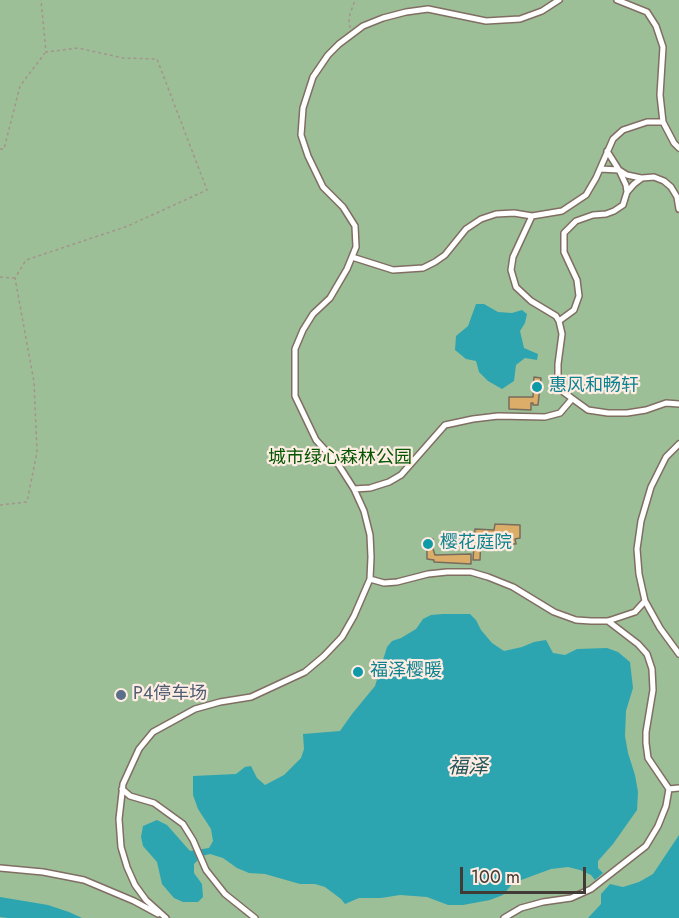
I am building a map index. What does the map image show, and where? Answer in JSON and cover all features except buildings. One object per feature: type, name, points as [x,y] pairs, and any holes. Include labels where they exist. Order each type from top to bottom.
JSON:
[{"type":"lane","points":[[165,918],[146,900],[135,885],[121,847],[119,819],[122,789],[139,749],[153,732],[195,709],[251,697],[304,672],[342,637],[370,579],[370,535],[364,511],[354,489],[338,464],[316,440],[295,396],[295,349],[313,314],[330,298],[347,269],[356,247],[355,226],[343,207],[323,187],[301,135],[303,108],[313,77],[328,55],[352,33],[383,18],[428,9],[486,21],[520,19],[542,11],[559,0]]},
{"type":"lane","points":[[617,0],[647,12],[656,26],[663,47],[660,94],[663,122],[679,148]]},
{"type":"lane","points":[[352,257],[393,270],[423,268],[445,255],[466,229],[481,219],[496,214],[514,213],[532,216],[562,211],[586,195],[613,139],[623,130],[647,122],[663,122]]},
{"type":"lane","points":[[607,151],[619,170],[627,192]]},
{"type":"lane","points":[[600,169],[619,170],[627,176],[654,177],[664,181],[677,197],[679,209]]},
{"type":"lane","points":[[559,321],[574,310],[579,296],[577,280],[564,252],[564,233],[576,221],[593,214],[606,214],[623,205],[627,192],[642,178]]},
{"type":"lane","points":[[671,187],[679,187]]},
{"type":"lane","points":[[532,216],[516,251],[511,270],[516,287],[556,316],[559,321],[562,334],[558,379],[561,391],[588,410],[608,413],[646,410],[666,403],[679,404]]},
{"type":"lane","points":[[354,489],[370,488],[389,482],[401,475],[445,425],[498,416],[545,417],[560,413],[572,399]]},
{"type":"lane","points":[[679,444],[666,457],[651,487],[641,521],[637,549],[639,574],[645,601],[660,628],[679,654]]},
{"type":"lane","points":[[370,579],[384,583],[428,574],[471,572],[513,587],[554,612],[576,620],[608,621],[635,612],[645,601]]},
{"type":"lane","points":[[504,918],[521,908],[571,898],[591,889],[646,846],[666,806],[669,789],[648,758],[647,750],[646,732],[653,690],[652,669],[647,654],[638,644],[608,621]]},
{"type":"lane","points":[[669,789],[679,788]]},
{"type":"lane","points":[[122,789],[130,796],[154,803],[183,824],[206,870],[225,894],[255,918]]},
{"type":"lane","points":[[0,868],[43,872],[84,880],[134,901],[165,918]]},
{"type":"path","points":[[0,150],[4,149],[20,86],[46,52],[41,0]]},
{"type":"path","points":[[352,33],[349,22],[355,0]]},
{"type":"path","points":[[0,505],[27,502],[37,452],[34,382],[15,278],[26,260],[128,226],[207,190],[157,59],[123,58],[78,48],[46,52]]},
{"type":"path","points":[[0,277],[15,278]]},
{"type":"green space","name":"城市绿心森林公园","points":[[0,0],[679,0],[679,918],[0,918]]},
{"type":"water","points":[[476,304],[484,304],[498,312],[512,313],[522,310],[527,314],[520,331],[524,348],[538,354],[537,360],[525,358],[516,365],[514,381],[502,389],[488,381],[479,372],[476,361],[466,359],[455,350],[456,336],[468,326]]},
{"type":"water","name":"福泽","points":[[470,614],[492,643],[504,651],[546,640],[553,653],[565,655],[577,649],[607,648],[618,652],[630,662],[633,688],[626,711],[625,736],[638,792],[637,810],[598,861],[598,868],[603,873],[595,880],[591,875],[568,867],[551,869],[513,883],[503,895],[463,905],[448,905],[427,897],[400,895],[359,898],[345,904],[325,887],[300,884],[265,874],[249,873],[223,858],[210,854],[202,856],[194,864],[194,873],[202,884],[203,897],[198,902],[183,902],[174,898],[162,884],[157,862],[143,846],[141,837],[143,826],[157,820],[167,825],[190,851],[209,848],[213,841],[211,829],[198,809],[193,795],[193,776],[236,774],[245,767],[251,766],[257,778],[265,785],[284,775],[301,758],[304,749],[303,734],[340,731],[375,686],[387,647],[392,641],[416,629],[423,619],[431,615]]},
{"type":"water","points":[[679,835],[679,918],[588,918],[601,904],[601,894],[610,884],[623,887],[653,874]]},
{"type":"water","points":[[0,897],[48,905],[82,918],[0,917]]},
{"type":"place","name":"惠风和畅轩","points":[[537,387]]},
{"type":"place","name":"樱花庭院","points":[[428,544]]},
{"type":"place","name":"福泽樱暖","points":[[358,672]]},
{"type":"place","name":"P4停车场","points":[[121,695]]}]
